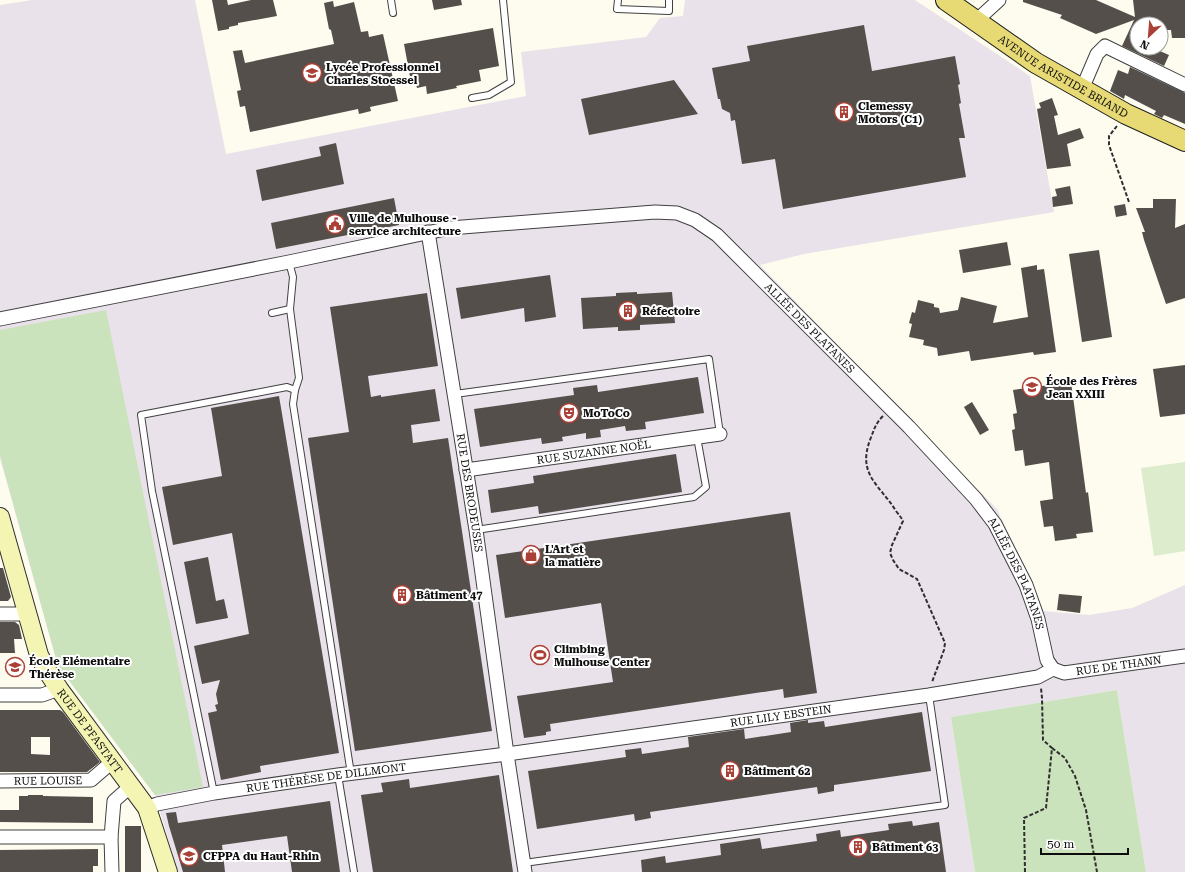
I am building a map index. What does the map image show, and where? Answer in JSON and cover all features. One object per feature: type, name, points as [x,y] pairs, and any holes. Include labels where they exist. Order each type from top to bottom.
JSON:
[{"type":"main road","name":"AVENUE ARISTIDE BRIAND","points":[[947,0],[1036,63],[1126,114],[1185,141]]},
{"type":"street","points":[[976,21],[999,0]]},
{"type":"street","points":[[1082,89],[1097,54],[1105,46],[1185,85]]},
{"type":"street","name":"ALLÉE DES PLATANES","points":[[0,319],[289,262],[456,227],[655,212],[677,213],[695,220],[717,235],[890,408],[976,499],[995,524],[1026,585],[1038,619],[1047,660],[1053,669]]},
{"type":"street","name":"RUE DES BRODEUSES","points":[[428,232],[476,530],[506,754],[525,867]]},
{"type":"street","name":"RUE SUZANNE NOËL","points":[[466,470],[720,434]]},
{"type":"street","name":"RUE DE PFASTATT","points":[[1,522],[39,655],[59,689],[147,808],[168,872]]},
{"type":"street","points":[[0,614],[19,614],[26,611]]},
{"type":"street","name":"RUE DE THANN","points":[[1053,669],[1064,673],[1185,656]]},
{"type":"street","name":"RUE LILY EBSTEIN","points":[[506,754],[929,695],[1038,677],[1053,669]]},
{"type":"street","points":[[0,695],[42,695],[59,689]]},
{"type":"street","name":"RUE THÉRÈSE DE DILLMONT","points":[[147,808],[157,804],[214,793],[344,774],[506,754]]},
{"type":"street","name":"RUE LOUISE","points":[[0,781],[91,780],[113,761]]},
{"type":"street","points":[[112,872],[111,837],[114,801],[131,786]]},
{"type":"street","points":[[0,837],[111,837]]},
{"type":"lane","points":[[391,0],[393,13]]},
{"type":"lane","points":[[472,98],[489,95],[511,82],[503,0]]},
{"type":"lane","points":[[618,0],[617,9],[668,11],[669,0]]},
{"type":"lane","points":[[289,262],[293,277],[290,309],[299,378],[293,404],[344,774],[354,872]]},
{"type":"lane","points":[[272,313],[290,309]]},
{"type":"lane","points":[[455,394],[709,359],[720,434]]},
{"type":"lane","points":[[214,793],[152,491],[141,415],[287,387],[295,390]]},
{"type":"lane","points":[[476,530],[694,497],[706,487],[697,437]]},
{"type":"lane","points":[[525,867],[945,805],[929,695]]},
{"type":"path","points":[[1126,114],[1109,136],[1109,146],[1130,202]]},
{"type":"path","points":[[890,408],[876,424],[866,454],[866,464],[873,483],[887,497],[901,516],[902,521],[890,553],[893,560],[899,568],[917,579],[945,643],[929,695]]},
{"type":"path","points":[[1038,677],[1042,698],[1043,740],[1065,758],[1075,776],[1086,810],[1097,872]]},
{"type":"path","points":[[1025,872],[1024,818],[1046,808],[1052,748]]},
{"type":"shaded area","points":[[32,0],[195,0],[226,154],[526,96],[521,52],[646,37],[660,18],[683,16],[685,0],[915,0],[1030,76],[1054,212],[804,254],[760,265],[997,509],[1044,611],[1089,615],[1132,608],[1185,585],[1185,872],[1146,872],[1117,690],[951,717],[975,872],[178,872],[155,795],[58,666],[0,458],[0,5]]},
{"type":"green space","points":[[106,310],[203,787],[155,795],[58,666],[0,456],[0,330]]},
{"type":"green space","points":[[1185,462],[1185,551],[1154,556],[1141,468]]},
{"type":"green space","points":[[1117,690],[1146,872],[975,872],[951,717]]},
{"type":"building","points":[[212,0],[227,0],[228,5],[251,0],[273,0],[277,16],[238,23],[238,25],[229,27],[229,29],[218,31]]},
{"type":"building","points":[[432,0],[461,0],[462,5],[434,10]]},
{"type":"building","points":[[1023,0],[1096,0],[1133,16],[1129,16],[1129,22],[1096,34],[1060,18],[1062,15],[1023,2]]},
{"type":"building","points":[[1133,0],[1185,0],[1185,38],[1172,38],[1171,30],[1169,30],[1169,16],[1135,16]]},
{"type":"building","points":[[333,1],[334,7],[354,2],[361,32],[368,31],[369,37],[383,34],[398,101],[370,107],[371,111],[359,114],[358,109],[250,132],[245,106],[240,107],[237,91],[241,90],[233,51],[242,50],[245,63],[334,44],[331,30],[329,29],[324,3]]},
{"type":"building","name":"Clemessy Motors (C1)","points":[[864,25],[872,71],[955,56],[960,84],[958,85],[961,103],[959,104],[965,138],[959,138],[966,177],[783,209],[775,159],[742,164],[735,120],[731,121],[730,113],[722,109],[720,99],[718,99],[712,68],[750,61],[747,46]]},
{"type":"building","points":[[493,28],[499,66],[479,70],[481,81],[427,94],[426,86],[417,88],[415,81],[411,82],[404,44]]},
{"type":"building","points":[[1129,31],[1129,49],[1122,46]]},
{"type":"building","points":[[1143,56],[1169,56],[1164,66]]},
{"type":"building","points":[[1130,67],[1185,93],[1185,124],[1164,115],[1162,118],[1154,114],[1156,111],[1125,95],[1124,99],[1110,91],[1118,70],[1128,74]]},
{"type":"building","points":[[674,80],[698,114],[589,135],[581,99]]},
{"type":"building","points":[[1052,98],[1058,115],[1054,116],[1058,135],[1080,128],[1084,138],[1067,144],[1071,166],[1047,169],[1037,109],[1041,108],[1039,103]]},
{"type":"building","points":[[336,143],[344,184],[262,201],[256,170],[321,156],[319,147]]},
{"type":"building","points":[[1070,186],[1073,204],[1053,207],[1052,197],[1057,196],[1055,189]]},
{"type":"building","name":"Ville de Mulhouse - service architecture","points":[[394,198],[399,225],[276,249],[271,223]]},
{"type":"building","points":[[1153,199],[1176,199],[1175,228],[1185,224],[1185,298],[1166,304],[1144,240],[1142,232],[1145,232],[1136,208],[1153,208]]},
{"type":"building","points":[[1125,204],[1127,215],[1116,217],[1114,206]]},
{"type":"building","points":[[1007,242],[1011,265],[963,273],[959,250]]},
{"type":"building","points":[[1099,250],[1112,337],[1082,342],[1069,254]]},
{"type":"building","points":[[1037,265],[1037,270],[1044,269],[1056,352],[1034,355],[1033,352],[971,361],[969,351],[938,356],[937,348],[923,345],[924,340],[909,337],[912,324],[909,323],[912,312],[915,313],[918,300],[934,304],[934,307],[939,308],[940,313],[958,310],[961,297],[997,306],[993,323],[1028,317],[1021,268]]},
{"type":"building","points":[[550,275],[556,317],[525,322],[524,308],[461,319],[456,288]]},
{"type":"building","name":"Réfectoire","points":[[637,292],[637,294],[672,292],[675,323],[640,325],[640,330],[618,331],[618,327],[583,329],[581,298],[616,296],[616,293]]},
{"type":"building","name":"Bâtiment 47","points":[[427,293],[438,366],[368,376],[371,397],[381,395],[381,397],[435,389],[440,421],[411,425],[413,443],[448,438],[492,731],[355,751],[308,438],[349,432],[330,307]]},
{"type":"building","points":[[1185,365],[1185,414],[1160,417],[1153,369]]},
{"type":"building","points":[[698,377],[704,413],[645,422],[646,429],[626,431],[625,426],[600,430],[601,437],[586,439],[586,433],[562,437],[563,441],[542,444],[541,438],[480,447],[474,409],[574,395],[573,388],[597,385],[598,392]]},
{"type":"building","points":[[1071,382],[1086,493],[1088,492],[1093,532],[1076,534],[1077,538],[1055,541],[1053,526],[1044,527],[1040,501],[1053,499],[1049,462],[1025,466],[1023,450],[1015,451],[1012,430],[1015,429],[1013,414],[1017,413],[1013,390]]},
{"type":"building","points":[[279,396],[339,753],[260,766],[261,772],[221,780],[208,713],[217,711],[215,705],[218,704],[216,694],[220,680],[202,684],[194,646],[249,634],[232,533],[173,545],[162,487],[222,476],[211,408]]},
{"type":"building","points":[[972,402],[989,430],[980,435],[964,407]]},
{"type":"building","points":[[676,454],[682,492],[539,514],[538,506],[491,513],[488,490],[534,483],[533,476]]},
{"type":"building","points":[[790,512],[817,693],[784,698],[783,689],[550,724],[551,731],[546,732],[546,735],[524,738],[517,696],[613,682],[601,603],[505,618],[496,555]]},
{"type":"building","points":[[208,557],[216,601],[224,599],[228,618],[196,624],[184,562]]},
{"type":"building","points":[[0,568],[3,568],[11,597],[8,601],[0,601]]},
{"type":"building","points":[[1059,594],[1082,596],[1080,613],[1057,610]]},
{"type":"building","points":[[0,622],[15,622],[19,625],[22,639],[14,639],[15,653],[0,653]]},
{"type":"building","points":[[0,710],[60,710],[100,762],[87,772],[0,772]],"holes":[[[31,737],[50,737],[50,755],[31,754]]]},
{"type":"building","name":"Bâtiment 62","points":[[922,712],[931,771],[834,785],[834,791],[818,794],[817,787],[650,812],[651,818],[635,821],[634,814],[537,829],[528,771],[626,757],[625,750],[641,748],[642,754],[689,747],[688,737],[744,729],[745,739],[791,732],[790,723],[808,720],[808,723],[824,721],[825,727]]},
{"type":"building","points":[[499,775],[513,872],[373,872],[361,795],[383,792],[381,783],[409,779],[410,788]]},
{"type":"building","points":[[19,796],[93,797],[93,823],[0,822],[0,810],[19,810]]},
{"type":"building","points":[[330,801],[340,872],[292,872],[287,836],[222,845],[225,872],[183,872],[166,813],[176,812],[178,823]]},
{"type":"building","name":"Bâtiment 63","points":[[912,821],[913,826],[939,822],[946,872],[642,872],[641,860],[665,856],[666,863],[721,855],[720,844],[760,838],[762,849],[817,841],[816,834],[840,830],[841,837],[889,830],[888,824]]},
{"type":"building","points":[[125,826],[141,826],[141,872],[125,872]]},
{"type":"building","points":[[98,849],[98,866],[93,866],[93,872],[0,872],[0,850]]},
{"type":"place","name":"Lycée Professionnel Charles Stoessel","points":[[312,73]]},
{"type":"place","name":"Clemessy Motors (C1)","points":[[844,112]]},
{"type":"place","name":"Ville de Mulhouse - service architecture","points":[[335,224]]},
{"type":"place","name":"Réfectoire","points":[[628,311]]},
{"type":"place","name":"École des Frères Jean XXIII","points":[[1032,387]]},
{"type":"place","name":"MoToCo","points":[[569,413]]},
{"type":"place","name":"L'Art et la matière","points":[[531,555]]},
{"type":"place","name":"Bâtiment 47","points":[[402,595]]},
{"type":"place","name":"Climbing Mulhouse Center","points":[[540,655]]},
{"type":"place","name":"École Elémentaire Thérèse","points":[[15,667]]},
{"type":"place","name":"Bâtiment 62","points":[[730,771]]},
{"type":"place","name":"Bâtiment 63","points":[[858,847]]},
{"type":"place","name":"CFPPA du Haut-Rhin","points":[[189,856]]}]
